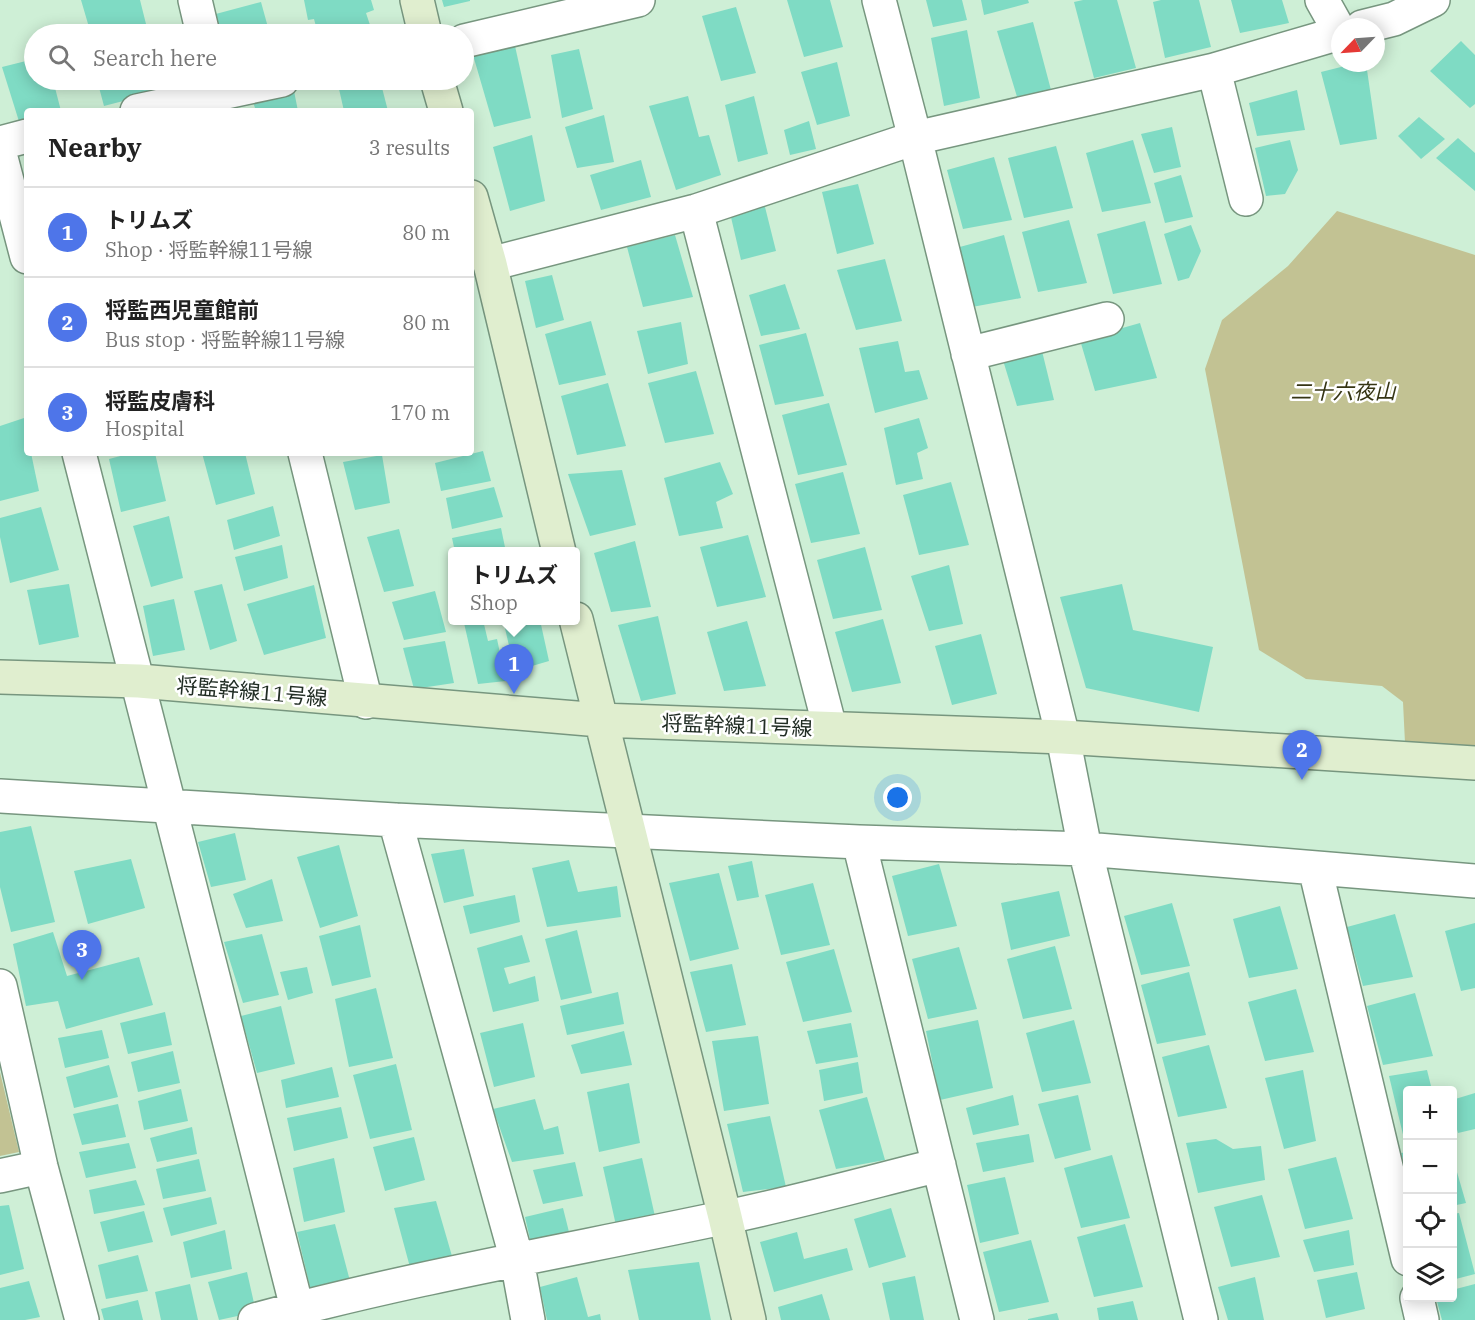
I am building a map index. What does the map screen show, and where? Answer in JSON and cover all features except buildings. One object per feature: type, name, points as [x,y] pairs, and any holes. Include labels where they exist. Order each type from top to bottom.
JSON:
[{"type":"street","points":[[195,0],[201,24]]},
{"type":"street","points":[[417,0],[423,24]]},
{"type":"street","points":[[474,39],[638,0]]},
{"type":"street","points":[[879,0],[1063,737],[1085,849],[1201,1320]]},
{"type":"street","points":[[1322,0],[1332,18]]},
{"type":"street","points":[[1385,21],[1433,0]]},
{"type":"street","points":[[490,264],[696,211],[915,138],[1214,70],[1331,35]]},
{"type":"street","points":[[1214,70],[1246,199]]},
{"type":"street","points":[[151,108],[236,90]]},
{"type":"street","points":[[440,90],[445,108]]},
{"type":"street","points":[[0,143],[24,137]]},
{"type":"street","points":[[0,154],[24,246]]},
{"type":"street","points":[[474,208],[490,264],[558,547]]},
{"type":"street","points":[[696,211],[830,728]]},
{"type":"street","points":[[968,354],[1107,319]]},
{"type":"street","points":[[80,456],[297,1308]]},
{"type":"street","points":[[306,456],[366,702]]},
{"type":"street","points":[[577,625],[749,1320]]},
{"type":"street","name":"将監幹線11号線","points":[[0,677],[139,681],[600,720],[1063,737],[1475,763]]},
{"type":"street","points":[[0,796],[395,820],[859,842],[1085,849],[1475,881]]},
{"type":"street","points":[[395,820],[517,1260],[528,1320]]},
{"type":"street","points":[[859,842],[976,1320]]},
{"type":"street","points":[[1315,868],[1404,1248]]},
{"type":"street","points":[[0,986],[41,1167],[82,1320]]},
{"type":"street","points":[[255,1320],[297,1308],[725,1217],[939,1165]]},
{"type":"street","points":[[0,1176],[41,1167]]},
{"type":"street","points":[[1418,1302],[1422,1320]]},
{"type":"green space","name":"二十六夜山","points":[[1337,211],[1475,255],[1475,749],[1405,743],[1403,702],[1382,686],[1306,679],[1259,650],[1205,369],[1222,320],[1288,266]]},
{"type":"green space","points":[[0,1072],[19,1152],[0,1156]]},
{"type":"place","name":"トリムズ","points":[[514,694]]},
{"type":"place","name":"将監西児童館前","points":[[1302,780]]},
{"type":"place","name":"将監皮膚科","points":[[82,980]]}]
